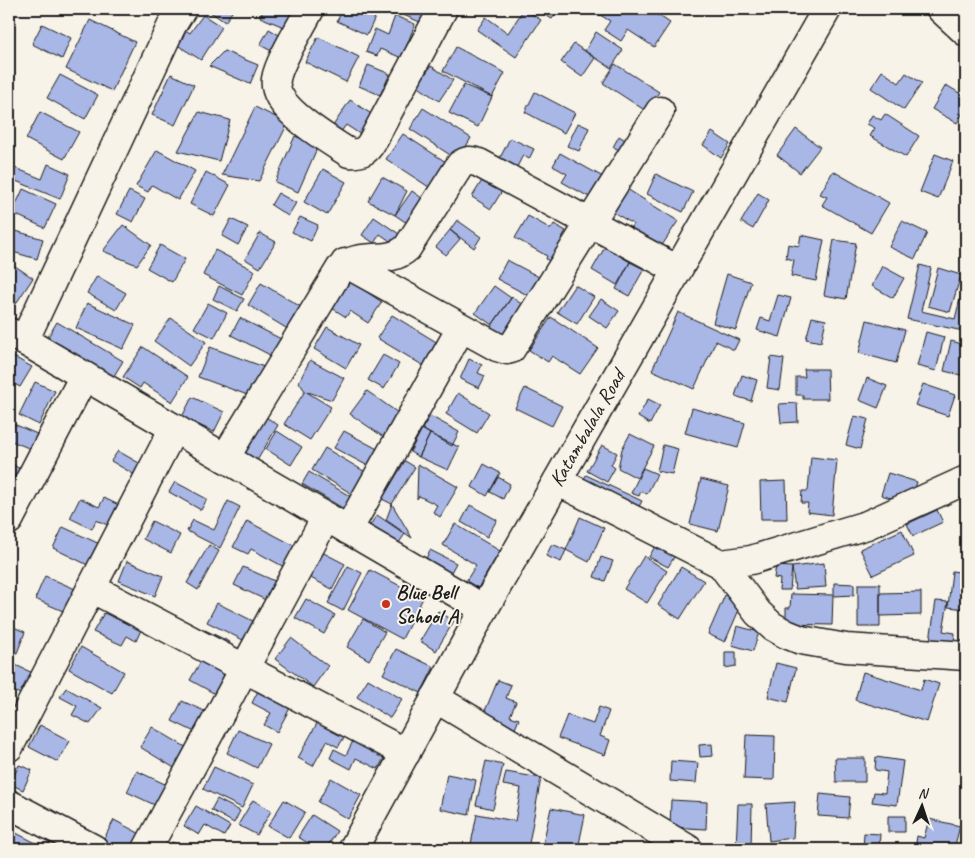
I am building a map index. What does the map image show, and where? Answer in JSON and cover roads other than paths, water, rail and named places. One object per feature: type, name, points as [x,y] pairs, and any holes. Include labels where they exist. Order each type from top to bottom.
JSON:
[{"type":"street","points":[[182,9],[172,25],[16,337],[484,609]]},
{"type":"street","points":[[310,9],[280,68],[276,79],[277,90],[282,102],[292,113],[349,153],[356,154],[363,152],[374,140],[443,9]]},
{"type":"street","name":"Katambalala Road","points":[[353,849],[484,609],[827,9]]},
{"type":"street","points":[[941,9],[966,32]]},
{"type":"street","points":[[345,263],[497,348],[507,350],[511,348],[660,110]]},
{"type":"street","points":[[225,458],[345,263],[352,260],[393,257],[401,254],[407,248],[460,166],[472,160],[678,270]]},
{"type":"street","points":[[147,849],[245,668],[462,328]]},
{"type":"street","points":[[9,520],[84,376]]},
{"type":"street","points":[[9,747],[174,428]]},
{"type":"street","points":[[721,564],[751,560],[867,525],[966,480]]},
{"type":"street","points":[[557,481],[721,564],[758,613],[772,626],[786,634],[801,640],[846,648],[966,656]]},
{"type":"street","points":[[91,588],[406,753]]},
{"type":"street","points":[[435,698],[688,849]]},
{"type":"street","points":[[9,804],[94,849]]},
{"type":"place","name":"Blue Bell School A","points":[[386,604]]}]
